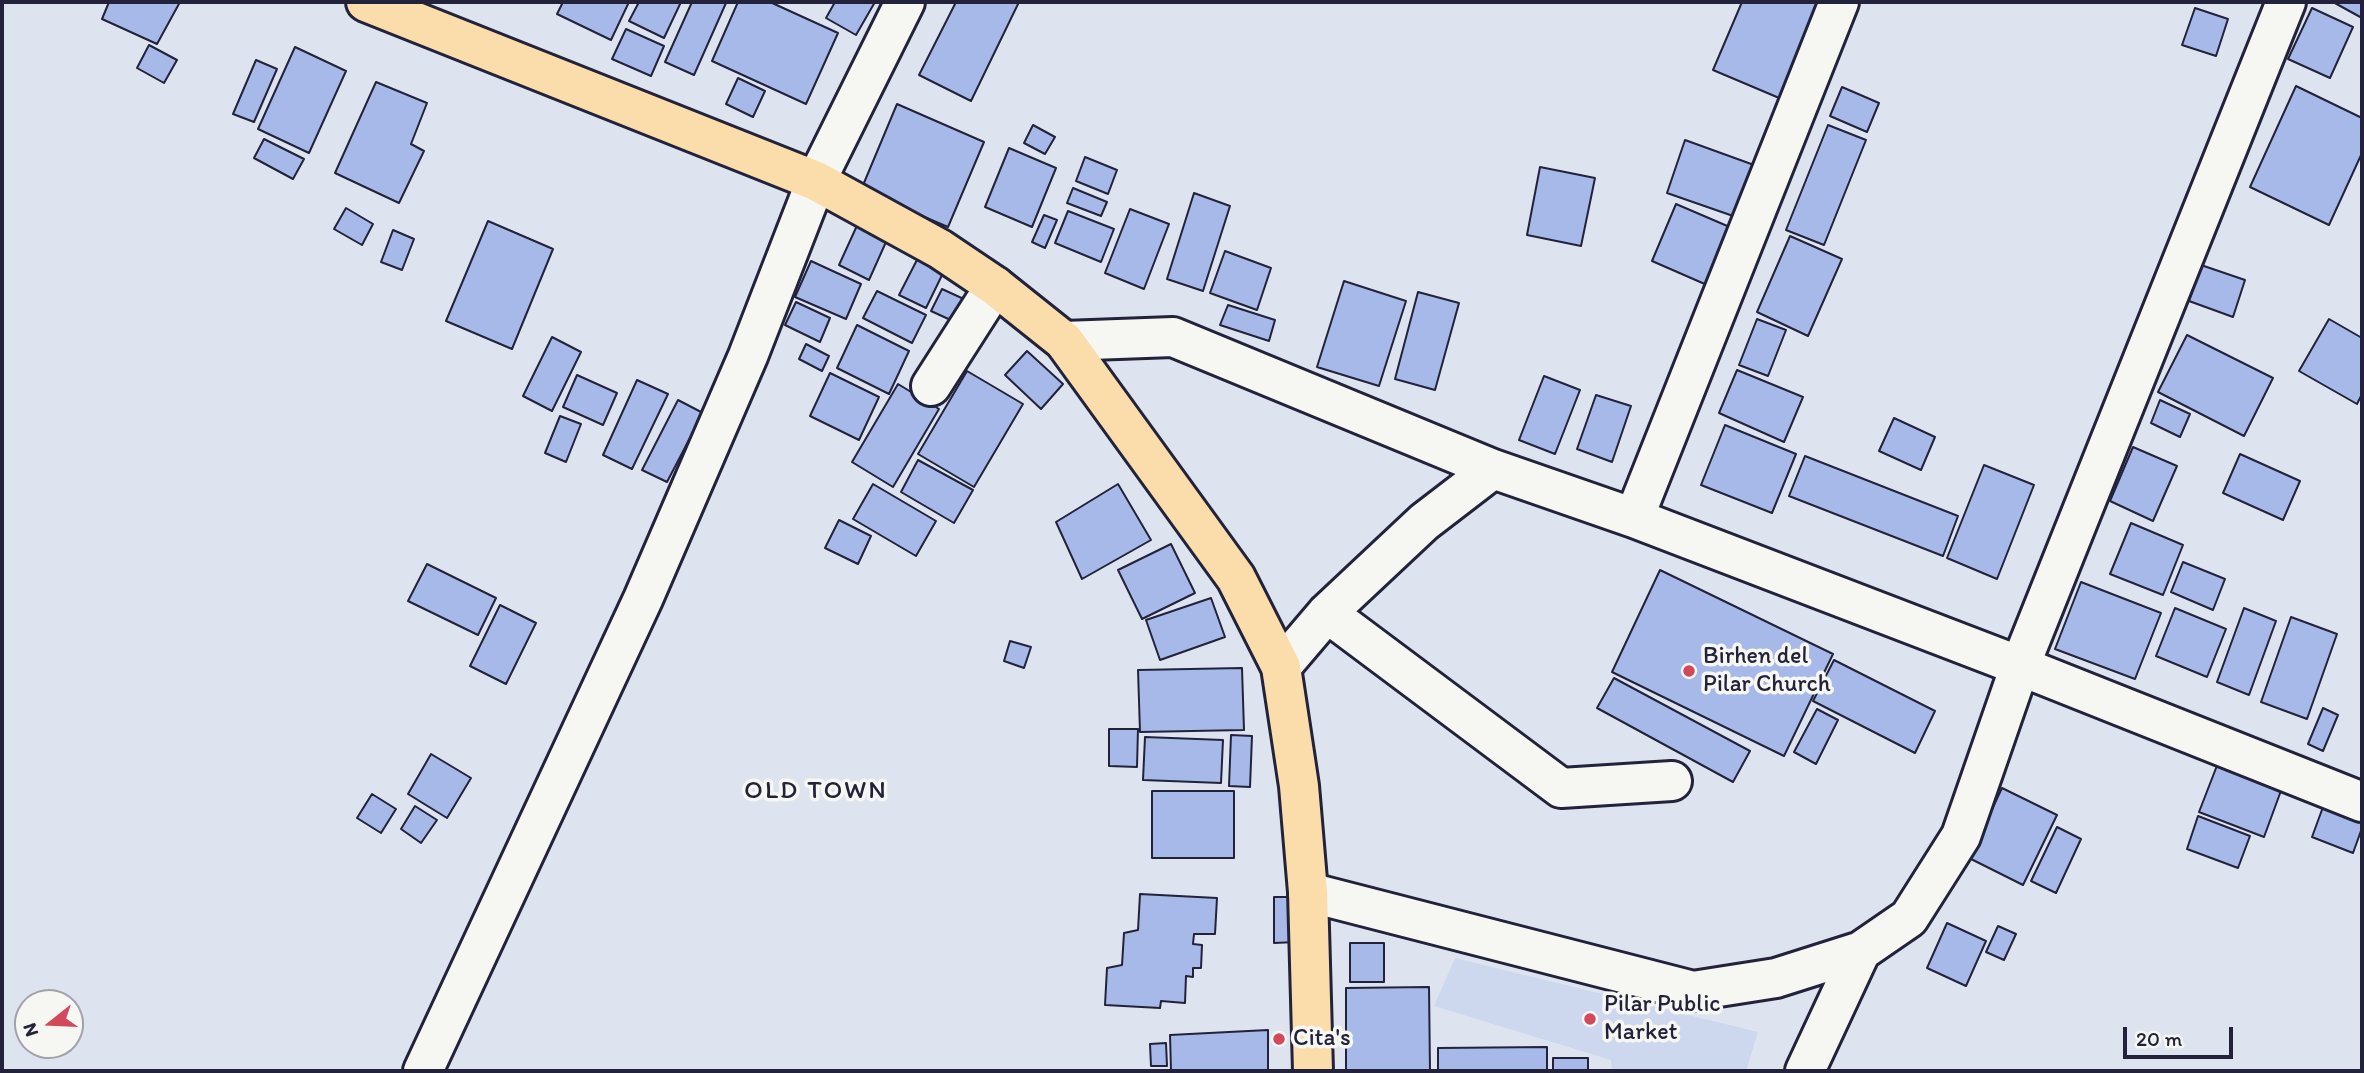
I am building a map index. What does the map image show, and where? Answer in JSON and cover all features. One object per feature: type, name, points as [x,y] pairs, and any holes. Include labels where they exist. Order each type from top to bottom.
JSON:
[{"type":"main road","points":[[366,2],[816,181],[940,249],[996,286],[1064,341],[1236,578],[1281,667],[1299,786],[1308,892],[1313,1071]]},
{"type":"street","points":[[423,1071],[643,598],[748,356],[816,181],[905,2]]},
{"type":"street","points":[[1634,518],[1839,2]]},
{"type":"street","points":[[1308,892],[1693,991],[1776,978],[1861,951],[1909,918],[1961,836],[2020,666],[2286,2]]},
{"type":"street","points":[[931,386],[996,286]]},
{"type":"street","points":[[1064,341],[1173,337],[1493,469],[1634,518],[2020,666],[2362,802]]},
{"type":"street","points":[[1281,667],[1327,612],[1424,522],[1493,469]]},
{"type":"street","points":[[1327,612],[1561,788],[1672,781]]},
{"type":"street","points":[[1805,1071],[1861,951]]},
{"type":"shaded area","name":"Pilar Public Market","points":[[1455,958],[1758,1032],[1746,1071],[1612,1071],[1611,1060],[1434,1006]]},
{"type":"building","points":[[109,2],[180,2],[157,44],[102,19]]},
{"type":"building","points":[[563,2],[629,2],[611,40],[557,14]]},
{"type":"building","points":[[639,2],[681,2],[664,38],[629,21]]},
{"type":"building","points":[[692,2],[726,3],[694,75],[665,62]]},
{"type":"building","points":[[738,2],[770,2],[838,33],[806,104],[712,61]]},
{"type":"building","points":[[835,2],[875,2],[856,35],[826,18]]},
{"type":"building","points":[[956,2],[1019,2],[971,101],[919,75]]},
{"type":"building","points":[[1742,2],[1824,2],[1791,103],[1713,70]]},
{"type":"building","points":[[2333,2],[2362,2],[2362,18]]},
{"type":"building","points":[[2195,8],[2228,19],[2216,56],[2182,45]]},
{"type":"building","points":[[2312,8],[2353,27],[2330,78],[2288,59]]},
{"type":"building","points":[[626,29],[664,46],[651,76],[612,59]]},
{"type":"building","points":[[149,45],[177,60],[164,83],[137,68]]},
{"type":"building","points":[[295,47],[346,71],[309,153],[258,129]]},
{"type":"building","points":[[256,60],[277,69],[254,122],[233,114]]},
{"type":"building","points":[[738,78],[765,91],[753,117],[726,104]]},
{"type":"building","points":[[376,82],[427,103],[411,144],[424,151],[399,203],[335,173]]},
{"type":"building","points":[[2296,86],[2362,118],[2362,153],[2329,225],[2250,187]]},
{"type":"building","points":[[1842,87],[1879,103],[1867,132],[1830,116]]},
{"type":"building","points":[[897,104],[984,142],[948,227],[861,190]]},
{"type":"building","points":[[1033,125],[1055,137],[1045,154],[1024,143]]},
{"type":"building","points":[[1828,125],[1866,140],[1824,245],[1786,230]]},
{"type":"building","points":[[264,139],[304,159],[293,179],[254,158]]},
{"type":"building","points":[[1685,140],[1754,165],[1736,217],[1667,193]]},
{"type":"building","points":[[1009,148],[1056,168],[1032,227],[985,207]]},
{"type":"building","points":[[1085,157],[1117,170],[1108,194],[1076,181]]},
{"type":"building","points":[[1540,167],[1595,178],[1581,246],[1527,235]]},
{"type":"building","points":[[1073,188],[1107,202],[1101,216],[1067,203]]},
{"type":"building","points":[[1194,193],[1230,206],[1203,291],[1167,279]]},
{"type":"building","points":[[1676,204],[1732,228],[1707,285],[1652,261]]},
{"type":"building","points":[[346,208],[373,224],[362,245],[334,229]]},
{"type":"building","points":[[1130,209],[1169,224],[1144,289],[1105,273]]},
{"type":"building","points":[[1068,211],[1114,229],[1101,262],[1055,243]]},
{"type":"building","points":[[1044,215],[1057,220],[1045,248],[1032,242]]},
{"type":"building","points":[[860,219],[890,233],[869,280],[839,265]]},
{"type":"building","points":[[488,221],[553,249],[512,349],[446,321]]},
{"type":"building","points":[[393,230],[414,239],[402,270],[381,262]]},
{"type":"building","points":[[1790,236],[1842,259],[1808,336],[1757,312]]},
{"type":"building","points":[[1225,251],[1271,268],[1257,310],[1210,293]]},
{"type":"building","points":[[920,254],[946,267],[926,308],[899,295]]},
{"type":"building","points":[[811,261],[861,284],[846,319],[795,297]]},
{"type":"building","points":[[2201,265],[2245,280],[2233,317],[2189,301]]},
{"type":"building","points":[[1344,281],[1406,301],[1379,386],[1317,367]]},
{"type":"building","points":[[942,289],[966,300],[955,322],[931,311]]},
{"type":"building","points":[[877,291],[926,315],[912,343],[863,318]]},
{"type":"building","points":[[1418,292],[1459,303],[1435,390],[1395,379]]},
{"type":"building","points":[[796,302],[830,318],[820,342],[785,325]]},
{"type":"building","points":[[1228,305],[1275,320],[1269,341],[1220,325]]},
{"type":"building","points":[[1757,319],[1786,330],[1768,376],[1739,365]]},
{"type":"building","points":[[2329,319],[2362,338],[2362,394],[2357,404],[2299,371]]},
{"type":"building","points":[[857,325],[909,351],[889,394],[837,368]]},
{"type":"building","points":[[2187,335],[2273,378],[2244,436],[2158,392]]},
{"type":"building","points":[[552,337],[581,352],[552,411],[523,396]]},
{"type":"building","points":[[806,344],[829,356],[822,371],[799,359]]},
{"type":"building","points":[[1027,351],[1063,384],[1041,409],[1005,375]]},
{"type":"building","points":[[1737,370],[1803,397],[1784,442],[1719,413]]},
{"type":"building","points":[[967,371],[1023,404],[974,487],[918,454]]},
{"type":"building","points":[[830,373],[879,397],[859,440],[810,416]]},
{"type":"building","points":[[577,375],[617,393],[603,425],[563,407]]},
{"type":"building","points":[[1544,376],[1580,390],[1555,454],[1519,440]]},
{"type":"building","points":[[637,380],[668,394],[632,469],[603,455]]},
{"type":"building","points":[[898,384],[939,409],[893,487],[852,462]]},
{"type":"building","points":[[1596,395],[1631,406],[1612,462],[1577,449]]},
{"type":"building","points":[[678,400],[703,413],[667,482],[642,470]]},
{"type":"building","points":[[2160,400],[2190,414],[2180,437],[2151,423]]},
{"type":"building","points":[[560,416],[581,424],[566,462],[545,453]]},
{"type":"building","points":[[1894,418],[1935,437],[1921,470],[1879,451]]},
{"type":"building","points":[[1725,425],[1796,454],[1772,513],[1701,485]]},
{"type":"building","points":[[2133,447],[2177,466],[2153,521],[2110,501]]},
{"type":"building","points":[[2240,454],[2300,481],[2283,520],[2223,493]]},
{"type":"building","points":[[1805,456],[1958,516],[1943,556],[1789,496]]},
{"type":"building","points":[[918,460],[973,490],[954,523],[901,492]]},
{"type":"building","points":[[1984,465],[2034,485],[1997,579],[1947,558]]},
{"type":"building","points":[[873,484],[936,521],[916,556],[853,519]]},
{"type":"building","points":[[1118,484],[1151,540],[1082,579],[1056,522]]},
{"type":"building","points":[[839,520],[871,536],[858,564],[825,548]]},
{"type":"building","points":[[2131,523],[2183,545],[2163,595],[2110,574]]},
{"type":"building","points":[[1171,544],[1195,593],[1142,619],[1118,570]]},
{"type":"building","points":[[2183,562],[2225,579],[2213,610],[2171,592]]},
{"type":"building","points":[[427,564],[496,598],[478,635],[408,601]]},
{"type":"building","points":[[1660,570],[1833,654],[1784,756],[1612,672]]},
{"type":"building","points":[[2081,582],[2161,613],[2135,679],[2055,649]]},
{"type":"building","points":[[1211,598],[1225,637],[1160,660],[1146,620]]},
{"type":"building","points":[[500,605],[536,623],[506,684],[470,666]]},
{"type":"building","points":[[2175,608],[2226,629],[2207,677],[2156,656]]},
{"type":"building","points":[[2244,608],[2276,621],[2249,695],[2217,682]]},
{"type":"building","points":[[2291,617],[2337,634],[2307,719],[2261,702]]},
{"type":"building","points":[[1010,641],[1031,647],[1024,668],[1004,661]]},
{"type":"building","points":[[1834,660],[1935,711],[1915,753],[1813,701]]},
{"type":"building","points":[[1242,668],[1244,730],[1140,732],[1138,670]]},
{"type":"building","points":[[1614,678],[1750,751],[1733,782],[1597,708]]},
{"type":"building","points":[[2323,708],[2338,715],[2323,751],[2308,744]]},
{"type":"building","points":[[1817,709],[1838,720],[1816,764],[1794,752]]},
{"type":"building","points":[[1109,729],[1138,729],[1137,767],[1109,766]]},
{"type":"building","points":[[1231,735],[1252,736],[1250,787],[1229,786]]},
{"type":"building","points":[[1145,737],[1223,740],[1221,783],[1143,780]]},
{"type":"building","points":[[431,754],[471,778],[447,818],[408,794]]},
{"type":"building","points":[[2218,763],[2282,788],[2264,837],[2199,812]]},
{"type":"building","points":[[2002,788],[2057,815],[2023,885],[1969,858]]},
{"type":"building","points":[[1152,791],[1234,791],[1234,858],[1152,858]]},
{"type":"building","points":[[372,794],[396,809],[381,833],[357,818]]},
{"type":"building","points":[[415,806],[437,820],[421,843],[401,829]]},
{"type":"building","points":[[2323,807],[2362,822],[2353,853],[2312,837]]},
{"type":"building","points":[[2198,816],[2250,836],[2238,868],[2187,849]]},
{"type":"building","points":[[2057,827],[2081,839],[2056,893],[2031,881]]},
{"type":"building","points":[[1140,894],[1217,898],[1215,934],[1194,934],[1193,944],[1202,945],[1201,968],[1193,968],[1193,977],[1186,976],[1185,1003],[1161,1001],[1160,1008],[1105,1005],[1107,968],[1122,965],[1124,933],[1138,930]]},
{"type":"building","points":[[1274,897],[1296,897],[1296,942],[1274,943]]},
{"type":"building","points":[[1947,923],[1986,941],[1966,986],[1927,968]]},
{"type":"building","points":[[1998,926],[2016,934],[2004,960],[1986,952]]},
{"type":"building","points":[[1350,943],[1384,943],[1384,982],[1350,982]]},
{"type":"building","points":[[1429,987],[1430,1071],[1346,1071],[1346,988]]},
{"type":"building","points":[[1268,1030],[1268,1071],[1171,1071],[1170,1035]]},
{"type":"building","points":[[1166,1043],[1167,1066],[1151,1066],[1150,1044]]},
{"type":"building","points":[[1547,1047],[1547,1071],[1438,1071],[1438,1048]]},
{"type":"building","points":[[1553,1058],[1588,1058],[1588,1071],[1553,1071]]},
{"type":"place","name":"Birhen del Pilar Church","points":[[1689,671]]},
{"type":"place","name":"Pilar Public Market","points":[[1590,1019]]},
{"type":"place","name":"Cita's","points":[[1279,1039]]},
{"type":"district","name":"OLD TOWN","points":[[816,791]]}]
